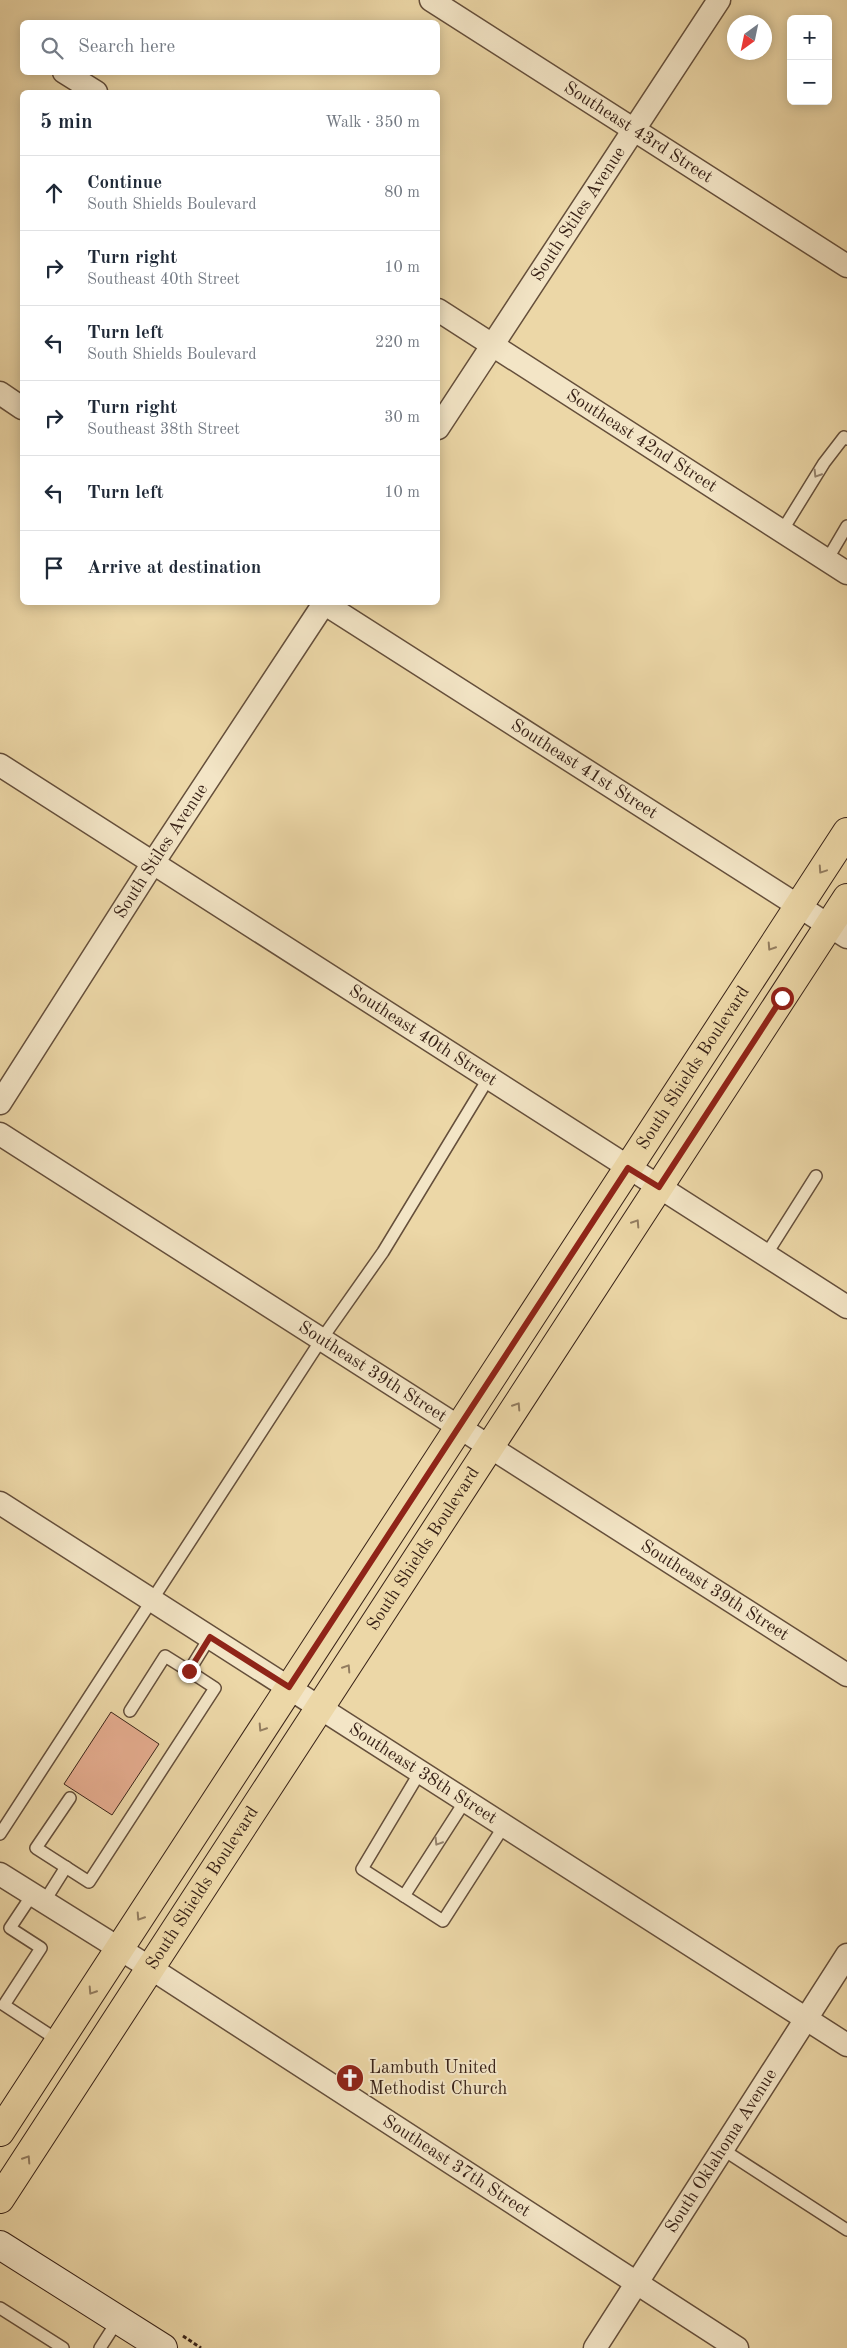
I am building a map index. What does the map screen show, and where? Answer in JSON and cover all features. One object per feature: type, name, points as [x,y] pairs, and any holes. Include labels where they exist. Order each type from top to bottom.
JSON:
[{"type":"main road","name":"South Shields Boulevard","points":[[0,2132],[847,832]]},
{"type":"main road","name":"South Shields Boulevard","points":[[0,2199],[152,1969],[659,1187],[838,931],[847,898]]},
{"type":"street","name":"Southeast 43rd Street","points":[[431,0],[847,266]]},
{"type":"street","name":"South Stiles Avenue","points":[[440,425],[719,0]]},
{"type":"street","points":[[69,75],[93,90]]},
{"type":"street","name":"Southeast 42nd Street","points":[[440,311],[847,573]]},
{"type":"street","points":[[0,393],[20,407]]},
{"type":"street","name":"South Stiles Avenue","points":[[0,1103],[153,863],[323,605]]},
{"type":"street","name":"Southeast 41st Street","points":[[327,605],[838,931]]},
{"type":"street","name":"Southeast 40th Street","points":[[0,765],[847,1307]]},
{"type":"street","name":"Southeast 39th Street","points":[[0,1134],[847,1675]]},
{"type":"street","name":"Southeast 38th Street","points":[[0,1504],[847,2045]]},
{"type":"street","name":"Southeast 37th Street","points":[[0,1874],[118,1950],[152,1969],[636,2285],[736,2348]]},
{"type":"street","name":"South Oklahoma Avenue","points":[[595,2348],[847,1955]]},
{"type":"street","points":[[0,2246],[163,2348]]},
{"type":"lane","points":[[782,531],[824,463],[844,437],[847,439]]},
{"type":"lane","points":[[827,560],[847,526]]},
{"type":"lane","points":[[0,1834],[321,1340],[383,1252],[488,1079]]},
{"type":"lane","points":[[766,1255],[816,1176]]},
{"type":"lane","points":[[189,1671],[210,1637]]},
{"type":"lane","points":[[70,1798],[36,1848],[89,1882],[215,1688],[165,1656],[130,1711]]},
{"type":"lane","points":[[420,1772],[362,1869],[443,1922],[504,1826]]},
{"type":"lane","points":[[404,1896],[465,1801]]},
{"type":"lane","points":[[59,2041],[4,2005],[41,1948],[10,1928],[66,1868]]},
{"type":"lane","points":[[722,2149],[847,2230]]},
{"type":"lane","points":[[0,2308],[63,2348]]},
{"type":"lane","points":[[100,2348],[118,2320]]},
{"type":"building","points":[[111,1712],[159,1744],[112,1815],[64,1784]]},
{"type":"place","name":"Lambuth United Methodist Church","points":[[350,2078]]},
{"type":"route","points":[[189,1671],[210,1637],[289,1687],[628,1168],[659,1187],[782,998]]}]
